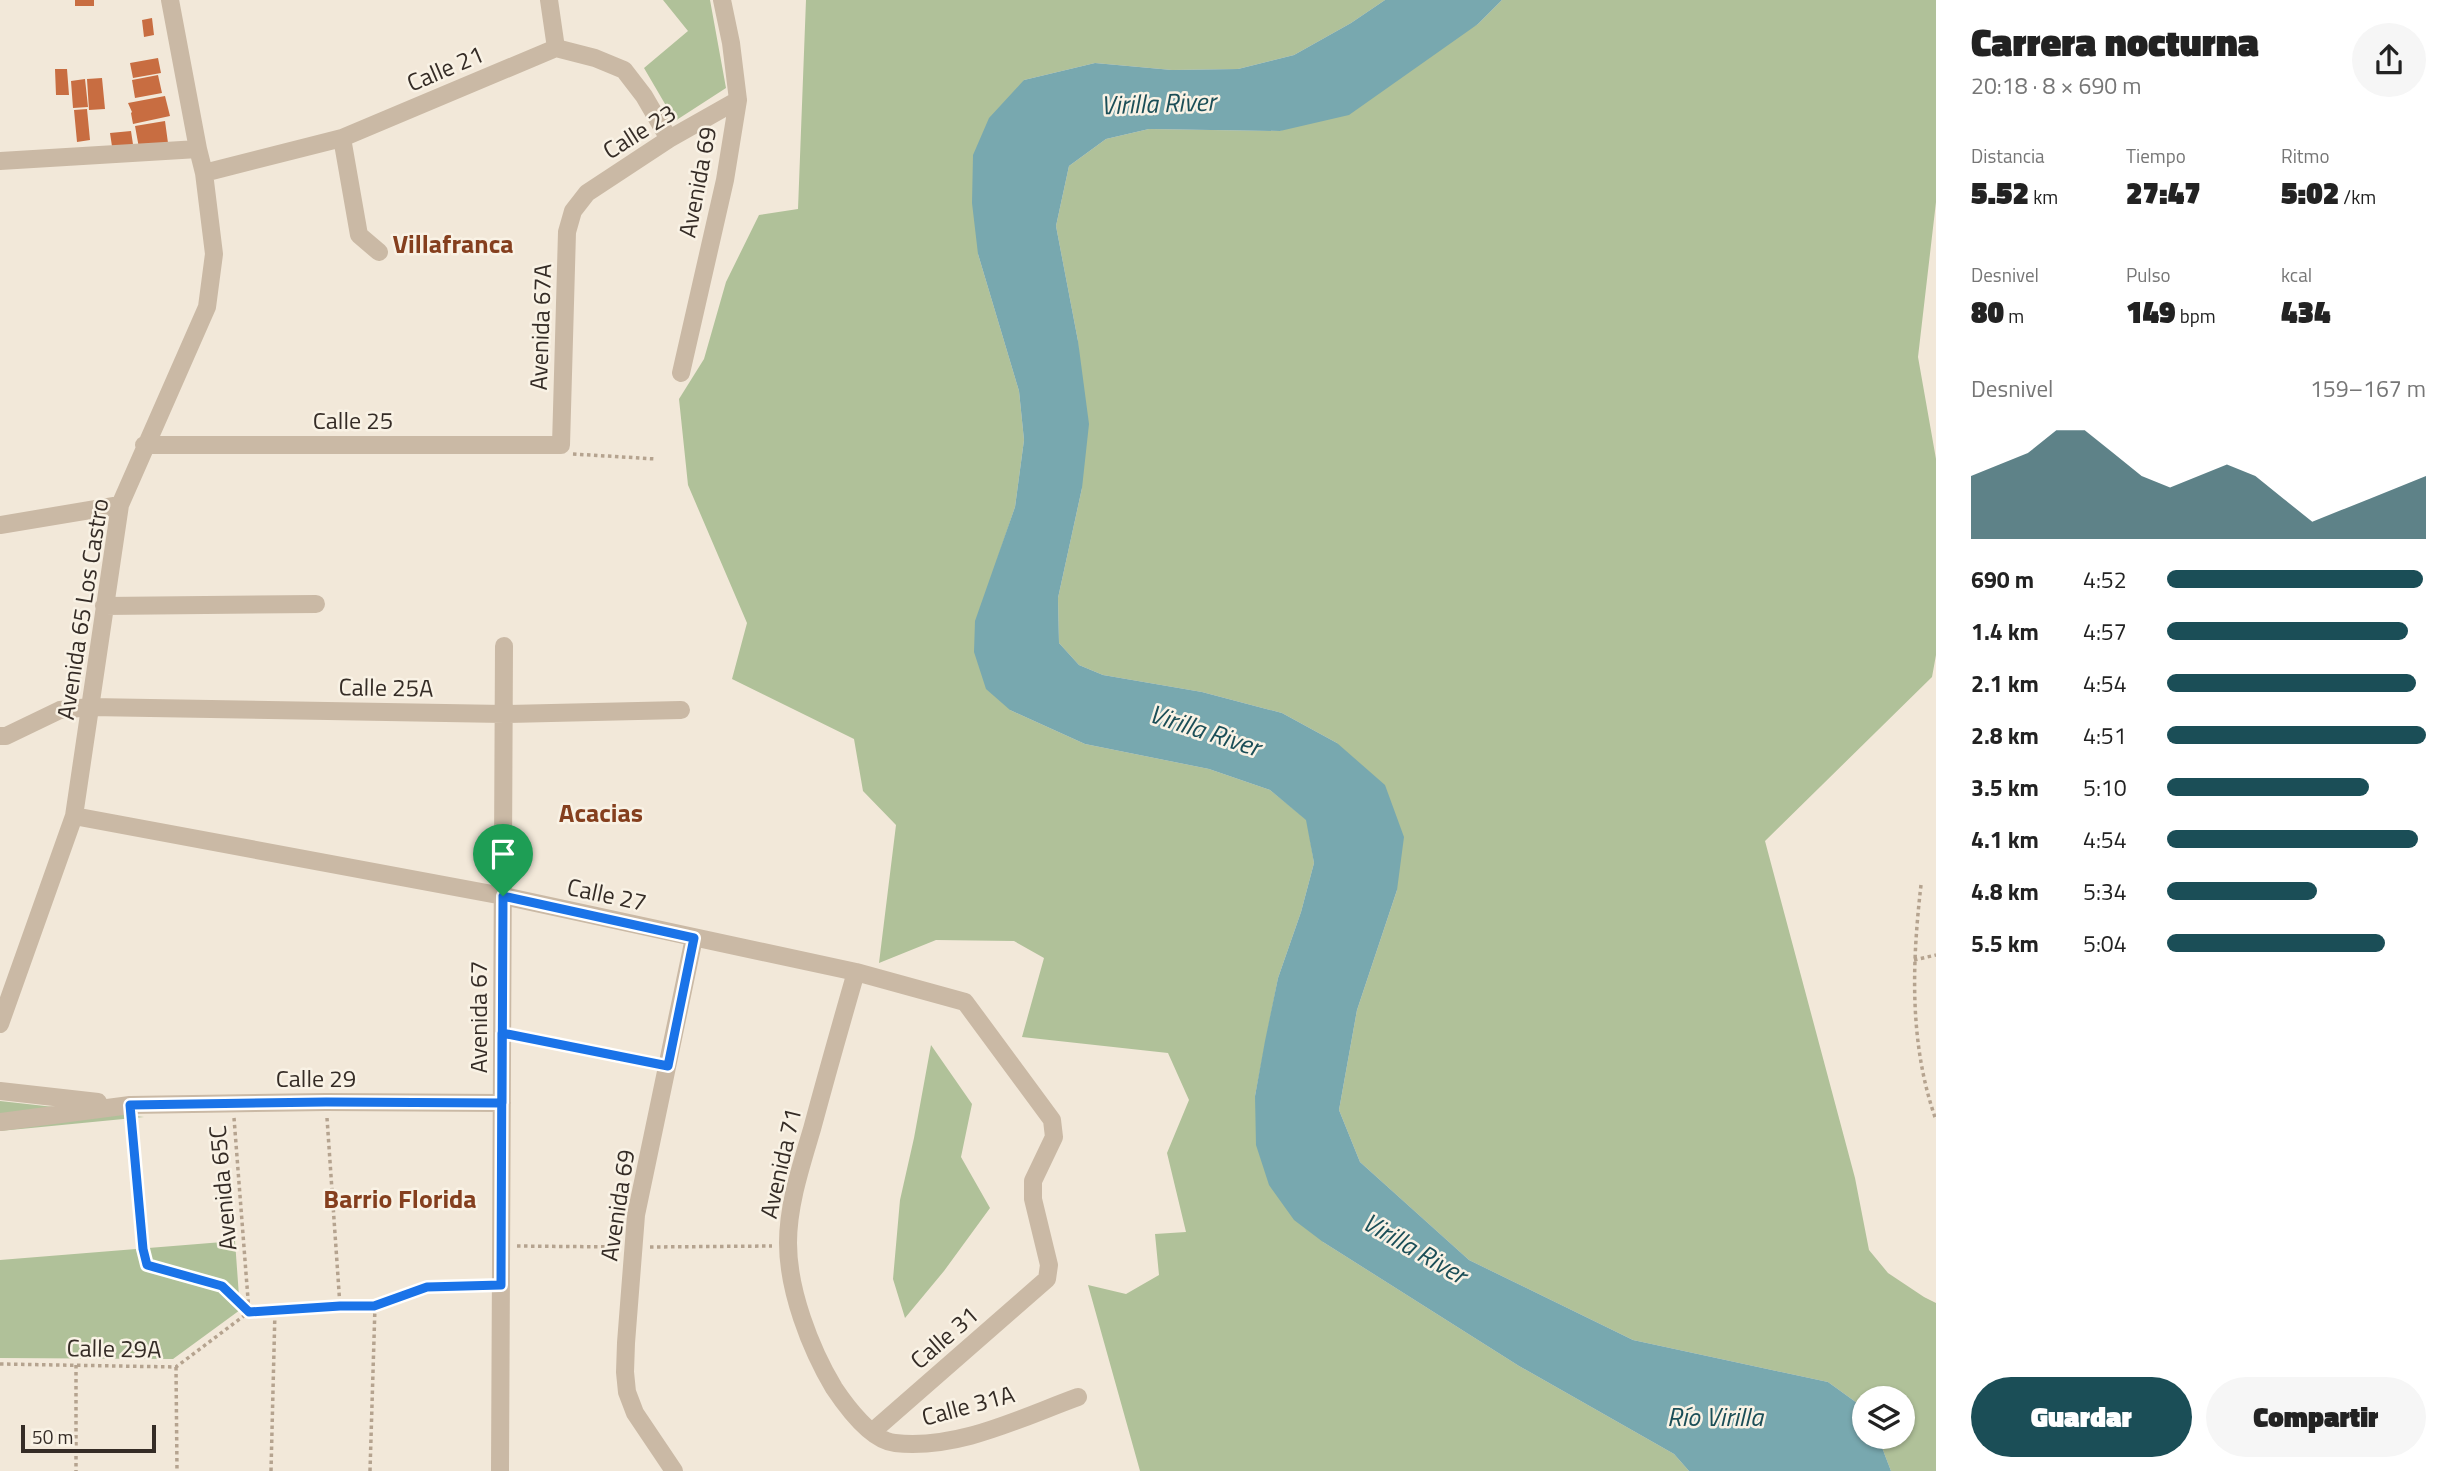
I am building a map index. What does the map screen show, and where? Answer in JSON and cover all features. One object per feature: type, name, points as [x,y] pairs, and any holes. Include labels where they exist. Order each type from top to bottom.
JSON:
[{"type":"street","name":"Avenida 65 Los Castro","points":[[0,1024],[74,816],[120,505],[144,445],[207,307],[214,254],[204,173],[170,0]]},
{"type":"street","points":[[548,0],[556,48],[595,58],[624,71],[644,96],[669,139]]},
{"type":"street","name":"Avenida 69","points":[[681,373],[725,180],[738,100],[722,0]]},
{"type":"street","name":"Calle 21","points":[[204,173],[342,138],[556,48]]},
{"type":"street","name":"Calle 23","points":[[573,211],[587,193],[669,139],[738,100]]},
{"type":"street","points":[[342,138],[359,235],[379,252]]},
{"type":"street","points":[[0,161],[198,149]]},
{"type":"street","name":"Avenida 67A","points":[[561,445],[567,232],[573,211]]},
{"type":"street","name":"Calle 25","points":[[144,445],[561,445]]},
{"type":"street","points":[[0,525],[120,505]]},
{"type":"street","points":[[104,606],[316,604]]},
{"type":"street","name":"Avenida 67","points":[[500,1471],[504,646]]},
{"type":"street","name":"Calle 25A","points":[[0,736],[6,736],[60,710],[90,707],[504,713],[681,710]]},
{"type":"street","name":"Calle 27","points":[[74,816],[503,896],[856,971],[965,1002],[1052,1120],[1054,1138],[1033,1181],[1033,1199],[1049,1265],[1048,1279]]},
{"type":"street","name":"Avenida 69","points":[[674,1471],[635,1413],[627,1392],[625,1372],[636,1215],[694,938]]},
{"type":"street","name":"Avenida 71","points":[[856,971],[802,1163],[789,1220],[788,1245],[790,1272],[820,1364],[845,1406],[872,1432]]},
{"type":"street","name":"Calle 29","points":[[0,1091],[130,1105]]},
{"type":"street","name":"Calle 29","points":[[0,1122],[130,1105],[232,1102],[502,1103]]},
{"type":"street","name":"Calle 31","points":[[872,1432],[1048,1279]]},
{"type":"street","name":"Calle 31A","points":[[872,1432],[891,1443],[931,1445],[986,1431],[1077,1397]]},
{"type":"path","points":[[561,445],[571,454],[656,459]]},
{"type":"path","points":[[1921,885],[1914,961],[1914,1006],[1923,1077],[1936,1120]]},
{"type":"path","points":[[1914,961],[1936,955]]},
{"type":"path","points":[[502,1033],[668,1066]]},
{"type":"path","name":"Avenida 65C","points":[[232,1102],[249,1312]]},
{"type":"path","points":[[326,1102],[340,1306]]},
{"type":"path","points":[[130,1105],[143,1249],[147,1265],[222,1286],[249,1312],[374,1306],[427,1287],[501,1285]]},
{"type":"path","points":[[370,1471],[374,1306]]},
{"type":"path","points":[[271,1471],[275,1310]]},
{"type":"path","name":"Calle 29A","points":[[0,1364],[176,1367],[249,1312]]},
{"type":"path","points":[[76,1365],[76,1471]]},
{"type":"path","points":[[176,1367],[177,1471]]},
{"type":"green space","points":[[663,0],[710,0],[726,88],[675,121],[644,68],[688,31]]},
{"type":"green space","points":[[806,0],[1385,0],[1294,55],[1238,69],[1172,70],[1095,63],[1024,80],[978,254],[1019,391],[1024,440],[1015,507],[997,560],[1010,710],[1085,744],[1209,769],[1270,790],[1307,820],[1314,863],[1301,912],[1278,978],[1255,1096],[1323,1242],[1519,1366],[1674,1454],[1689,1471],[1140,1471],[1088,1285],[1126,1294],[1159,1275],[1155,1234],[1186,1232],[1167,1153],[1189,1100],[1168,1053],[1022,1037],[1044,958],[1014,941],[936,940],[879,963],[896,825],[863,791],[854,739],[732,679],[747,623],[688,485],[679,399],[704,359],[726,282],[759,215],[798,209]]},
{"type":"green space","points":[[1502,0],[1936,0],[1936,202],[1918,357],[1936,459],[1936,655],[1932,677],[1765,841],[1855,1178],[1869,1250],[1888,1273],[1936,1303],[1936,1471],[1891,1471],[1883,1449],[1915,1449],[1915,1386],[1852,1386],[1852,1399],[1828,1382],[1633,1340],[1469,1260],[1360,1162],[1339,1110],[1357,1010],[1397,890],[1337,743],[1282,713],[1202,692],[1103,675],[1079,665],[1059,643],[1058,598],[1082,488],[1078,341],[1056,226],[1069,166],[1106,139],[1149,129],[1280,131],[1478,24]]},
{"type":"green space","points":[[931,1045],[972,1104],[961,1157],[990,1208],[944,1271],[905,1318],[893,1279],[900,1200]]},
{"type":"green space","points":[[0,1101],[144,1117],[0,1131]]},
{"type":"green space","points":[[235,1241],[240,1310],[173,1359],[0,1358],[0,1260]]},
{"type":"water","name":"Río Virilla","points":[[1385,0],[1502,0],[1478,24],[1349,115],[1280,131],[1149,129],[1106,139],[1069,166],[1056,226],[1078,341],[1089,424],[1082,488],[1058,598],[1059,643],[1079,665],[1103,675],[1202,692],[1282,713],[1337,743],[1385,785],[1404,837],[1397,890],[1357,1010],[1339,1110],[1360,1162],[1469,1260],[1633,1340],[1828,1382],[1852,1399],[1852,1449],[1883,1449],[1891,1471],[1689,1471],[1674,1454],[1519,1366],[1323,1242],[1294,1220],[1269,1185],[1256,1145],[1255,1096],[1278,978],[1301,912],[1314,863],[1306,820],[1270,790],[1209,769],[1085,744],[1010,710],[986,689],[974,652],[975,621],[1015,507],[1024,440],[1019,391],[978,254],[972,203],[973,155],[989,118],[1024,80],[1095,63],[1172,70],[1238,69],[1294,55]]},
{"type":"building","points":[[75,0],[94,0],[94,6],[75,6]]},
{"type":"building","points":[[152,18],[154,35],[144,37],[142,20]]},
{"type":"building","points":[[158,58],[161,73],[133,78],[130,63]]},
{"type":"building","points":[[55,69],[67,69],[69,95],[56,95]]},
{"type":"building","points":[[158,75],[162,93],[135,98],[132,80]]},
{"type":"building","points":[[102,78],[105,109],[89,110],[87,79]]},
{"type":"building","points":[[85,79],[88,107],[73,108],[71,81]]},
{"type":"building","points":[[165,96],[170,116],[133,124],[128,103]]},
{"type":"building","points":[[87,109],[90,140],[77,142],[74,110]]},
{"type":"building","points":[[165,121],[168,143],[139,148],[135,126]]},
{"type":"building","points":[[131,131],[134,151],[113,153],[110,133]]},
{"type":"district","name":"Villafranca","points":[[453,243]]},
{"type":"district","name":"Acacias","points":[[601,812]]},
{"type":"district","name":"Barrio Florida","points":[[400,1198]]},
{"type":"route","points":[[503,896],[502,1033],[502,1103],[326,1102],[232,1102],[130,1105],[143,1249],[147,1265],[222,1286],[249,1312],[374,1306],[427,1287],[501,1285],[502,1033],[668,1066],[694,938],[503,896]]},
{"type":"water label","name":"Virilla River","points":[[1158,103]]},
{"type":"water label","name":"Virilla River","points":[[1205,730]]},
{"type":"water label","name":"Virilla River","points":[[1415,1248]]}]
